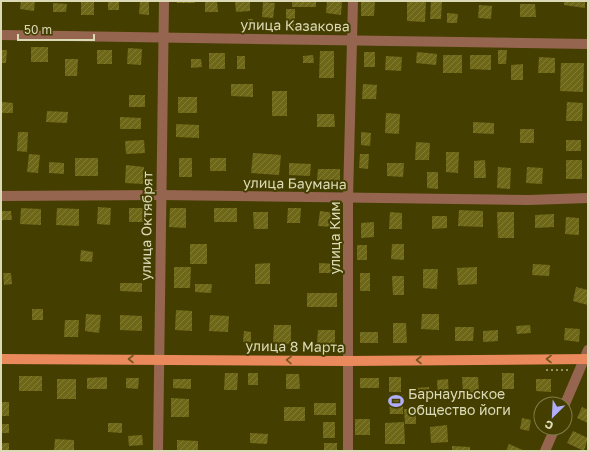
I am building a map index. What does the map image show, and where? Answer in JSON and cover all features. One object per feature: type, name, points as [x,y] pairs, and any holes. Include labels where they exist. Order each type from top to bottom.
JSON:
[{"type":"main road","name":"улица 8 Марта","points":[[1,359],[159,358],[347,361],[587,356]]},
{"type":"street","name":"улица Октябрят","points":[[158,451],[160,195],[164,1]]},
{"type":"street","name":"улица Ким","points":[[348,451],[348,198],[352,1]]},
{"type":"street","name":"улица Казакова","points":[[1,36],[163,37],[588,44]]},
{"type":"street","name":"улица Баумана","points":[[1,196],[160,195],[529,200],[588,198]]},
{"type":"street","points":[[569,396],[587,356]]},
{"type":"street","points":[[545,451],[552,436]]},
{"type":"building","points":[[21,1],[35,1],[34,11],[20,9]]},
{"type":"building","points":[[81,1],[94,1],[94,15],[81,15]]},
{"type":"building","points":[[108,1],[119,1],[119,10],[108,10]]},
{"type":"building","points":[[140,1],[149,1],[149,15],[139,14]]},
{"type":"building","points":[[177,1],[195,1],[195,3],[177,3]]},
{"type":"building","points":[[205,1],[217,1],[218,12],[205,12]]},
{"type":"building","points":[[235,1],[250,1],[250,11],[236,12]]},
{"type":"building","points":[[292,1],[316,1],[316,7],[292,7]]},
{"type":"building","points":[[327,1],[342,1],[341,15],[326,13]]},
{"type":"building","points":[[361,1],[375,1],[374,16],[361,16]]},
{"type":"building","points":[[407,1],[426,1],[425,22],[407,21]]},
{"type":"building","points":[[431,1],[442,1],[441,19],[430,19]]},
{"type":"building","points":[[564,1],[585,1],[585,8],[564,5]]},
{"type":"building","points":[[263,2],[275,3],[273,18],[262,17]]},
{"type":"building","points":[[53,3],[67,4],[66,12],[53,12]]},
{"type":"building","points":[[520,4],[535,4],[536,17],[520,17]]},
{"type":"building","points":[[479,5],[492,6],[491,19],[478,18]]},
{"type":"building","points":[[286,9],[295,9],[295,29],[286,29]]},
{"type":"building","points":[[447,13],[458,14],[457,23],[447,23]]},
{"type":"building","points":[[248,19],[253,19],[253,23],[258,23],[258,28],[248,29]]},
{"type":"building","points":[[31,47],[48,47],[48,62],[31,62]]},
{"type":"building","points":[[128,48],[142,49],[141,65],[127,64]]},
{"type":"building","points":[[1,50],[7,50],[6,63],[1,63]]},
{"type":"building","points":[[97,50],[112,50],[112,64],[97,64]]},
{"type":"building","points":[[498,50],[507,50],[506,64],[498,64]]},
{"type":"building","points":[[320,51],[334,51],[334,78],[319,78]]},
{"type":"building","points":[[364,52],[375,52],[375,67],[364,67]]},
{"type":"building","points":[[417,52],[437,54],[436,65],[416,63]]},
{"type":"building","points":[[209,53],[225,53],[225,69],[209,69]]},
{"type":"building","points":[[313,55],[314,63],[303,63],[303,56]]},
{"type":"building","points":[[443,55],[462,55],[462,73],[443,73]]},
{"type":"building","points":[[470,55],[491,55],[491,70],[470,69]]},
{"type":"building","points":[[237,56],[245,56],[245,69],[237,69]]},
{"type":"building","points":[[386,56],[402,57],[401,71],[385,70]]},
{"type":"building","points":[[539,57],[555,58],[555,73],[538,73]]},
{"type":"building","points":[[65,59],[78,59],[77,76],[65,76]]},
{"type":"building","points":[[191,59],[201,59],[202,67],[191,68]]},
{"type":"building","points":[[561,63],[584,63],[583,92],[560,91]]},
{"type":"building","points":[[523,64],[523,80],[511,80],[511,65]]},
{"type":"building","points":[[231,84],[253,84],[253,97],[231,96]]},
{"type":"building","points":[[363,84],[377,85],[376,99],[362,99]]},
{"type":"building","points":[[272,91],[287,91],[287,116],[272,116]]},
{"type":"building","points":[[129,95],[145,95],[145,107],[129,107]]},
{"type":"building","points":[[178,97],[197,97],[197,113],[178,113]]},
{"type":"building","points":[[2,102],[13,103],[13,113],[2,113]]},
{"type":"building","points":[[567,102],[583,103],[582,121],[566,121]]},
{"type":"building","points":[[47,111],[68,112],[67,123],[46,122]]},
{"type":"building","points":[[386,113],[400,114],[399,134],[385,133]]},
{"type":"building","points":[[317,114],[334,114],[335,127],[317,127]]},
{"type":"building","points":[[120,117],[141,118],[141,129],[120,129]]},
{"type":"building","points":[[473,122],[494,123],[494,134],[473,133]]},
{"type":"building","points":[[176,124],[199,125],[199,138],[176,137]]},
{"type":"building","points":[[520,129],[534,129],[534,143],[520,143]]},
{"type":"building","points":[[18,132],[28,132],[27,152],[17,151]]},
{"type":"building","points":[[361,132],[371,133],[370,146],[361,145]]},
{"type":"building","points":[[144,140],[145,153],[126,154],[125,141]]},
{"type":"building","points":[[566,140],[581,140],[581,151],[566,151]]},
{"type":"building","points":[[416,142],[430,143],[429,160],[415,160]]},
{"type":"building","points":[[446,152],[459,152],[458,173],[446,172]]},
{"type":"building","points":[[253,153],[281,155],[279,175],[251,173]]},
{"type":"building","points":[[29,154],[40,155],[38,173],[27,172]]},
{"type":"building","points":[[360,154],[369,154],[368,169],[359,168]]},
{"type":"building","points":[[75,158],[98,158],[98,176],[75,176]]},
{"type":"building","points":[[179,158],[192,158],[192,177],[179,177]]},
{"type":"building","points":[[210,158],[226,158],[226,171],[210,171]]},
{"type":"building","points":[[485,160],[486,178],[474,178],[474,161]]},
{"type":"building","points":[[566,160],[582,160],[582,179],[566,179]]},
{"type":"building","points":[[49,162],[64,163],[64,174],[49,173]]},
{"type":"building","points":[[289,163],[311,164],[310,176],[289,175]]},
{"type":"building","points":[[387,163],[404,163],[403,177],[387,176]]},
{"type":"building","points":[[126,165],[144,167],[143,184],[125,183]]},
{"type":"building","points":[[498,167],[511,168],[510,189],[497,188]]},
{"type":"building","points":[[527,167],[543,168],[542,184],[526,183]]},
{"type":"building","points":[[318,169],[340,169],[340,181],[317,180]]},
{"type":"building","points":[[427,172],[438,172],[438,189],[427,188]]},
{"type":"building","points":[[98,207],[111,208],[110,225],[97,224]]},
{"type":"building","points":[[21,208],[41,209],[41,225],[20,224]]},
{"type":"building","points":[[57,208],[79,209],[79,226],[56,225]]},
{"type":"building","points":[[129,208],[143,208],[143,222],[129,222]]},
{"type":"building","points":[[170,208],[186,208],[186,228],[169,227]]},
{"type":"building","points":[[214,208],[237,208],[237,222],[214,222]]},
{"type":"building","points":[[288,208],[301,208],[300,223],[287,223]]},
{"type":"building","points":[[459,210],[483,211],[483,227],[458,226]]},
{"type":"building","points":[[2,211],[11,211],[12,220],[2,220]]},
{"type":"building","points":[[320,211],[335,213],[333,227],[318,226]]},
{"type":"building","points":[[253,212],[268,212],[268,229],[254,229]]},
{"type":"building","points":[[390,212],[402,213],[402,229],[389,229]]},
{"type":"building","points":[[497,212],[514,212],[514,238],[498,238]]},
{"type":"building","points":[[554,214],[554,227],[535,228],[535,215]]},
{"type":"building","points":[[432,216],[447,216],[447,228],[432,229]]},
{"type":"building","points":[[566,217],[579,218],[579,235],[565,234]]},
{"type":"building","points":[[374,222],[374,237],[361,238],[361,223]]},
{"type":"building","points":[[190,244],[207,244],[207,264],[190,264]]},
{"type":"building","points":[[392,244],[404,244],[404,260],[391,259]]},
{"type":"building","points":[[357,245],[367,245],[367,260],[357,260]]},
{"type":"building","points":[[81,250],[93,252],[92,262],[80,261]]},
{"type":"building","points":[[270,263],[270,284],[255,284],[255,264]]},
{"type":"building","points":[[319,263],[336,264],[335,273],[319,273]]},
{"type":"building","points":[[533,264],[550,265],[549,276],[532,275]]},
{"type":"building","points":[[174,267],[191,267],[190,288],[174,288]]},
{"type":"building","points":[[477,267],[477,284],[458,285],[457,268]]},
{"type":"building","points":[[423,269],[438,269],[437,289],[423,288]]},
{"type":"building","points":[[3,273],[11,273],[12,284],[4,285]]},
{"type":"building","points":[[360,273],[370,273],[370,291],[360,291]]},
{"type":"building","points":[[392,276],[404,276],[404,295],[393,295]]},
{"type":"building","points":[[120,283],[142,283],[142,292],[120,291]]},
{"type":"building","points":[[195,284],[212,284],[211,293],[195,292]]},
{"type":"building","points":[[576,287],[588,290],[588,305],[573,301]]},
{"type":"building","points":[[307,293],[337,293],[337,307],[307,307]]},
{"type":"building","points":[[32,309],[43,309],[43,320],[32,320]]},
{"type":"building","points":[[176,310],[192,311],[192,331],[175,330]]},
{"type":"building","points":[[86,314],[101,315],[99,333],[85,331]]},
{"type":"building","points":[[422,314],[439,314],[439,330],[421,329]]},
{"type":"building","points":[[120,315],[142,316],[142,331],[120,330]]},
{"type":"building","points":[[210,315],[229,316],[228,332],[209,331]]},
{"type":"building","points":[[65,320],[79,320],[78,337],[64,337]]},
{"type":"building","points":[[393,323],[406,323],[407,343],[393,343]]},
{"type":"building","points":[[274,325],[291,325],[291,344],[273,343]]},
{"type":"building","points":[[530,325],[531,333],[517,334],[516,326]]},
{"type":"building","points":[[455,327],[474,327],[473,341],[455,341]]},
{"type":"building","points":[[565,328],[580,329],[579,342],[564,340]]},
{"type":"building","points":[[318,330],[335,330],[335,344],[317,343]]},
{"type":"building","points":[[498,330],[498,341],[483,342],[483,331]]},
{"type":"building","points":[[244,331],[251,332],[251,342],[243,342]]},
{"type":"building","points":[[360,332],[378,332],[378,343],[360,343]]},
{"type":"building","points":[[225,373],[238,373],[237,390],[224,390]]},
{"type":"building","points":[[248,373],[258,373],[258,385],[248,385]]},
{"type":"building","points":[[502,373],[514,373],[514,389],[502,389]]},
{"type":"building","points":[[286,374],[299,374],[300,389],[286,389]]},
{"type":"building","points":[[19,376],[42,376],[42,391],[19,391]]},
{"type":"building","points":[[107,377],[107,389],[87,389],[87,378]]},
{"type":"building","points":[[389,377],[401,377],[401,392],[389,392]]},
{"type":"building","points":[[462,377],[478,377],[479,393],[463,393]]},
{"type":"building","points":[[126,378],[139,378],[138,389],[126,388]]},
{"type":"building","points":[[360,378],[379,378],[379,388],[360,388]]},
{"type":"building","points":[[57,379],[76,379],[76,399],[57,399]]},
{"type":"building","points":[[173,379],[191,379],[191,389],[173,388]]},
{"type":"building","points":[[448,379],[449,398],[438,398],[437,380]]},
{"type":"building","points":[[536,379],[551,379],[551,392],[536,391]]},
{"type":"building","points":[[429,387],[430,399],[417,399],[416,388]]},
{"type":"building","name":"Барнаульское общество йоги","points":[[389,395],[403,395],[403,414],[390,414]]},
{"type":"building","points":[[171,398],[189,399],[189,417],[171,417]]},
{"type":"building","points":[[1,402],[9,402],[9,416],[1,416]]},
{"type":"building","points":[[314,403],[336,403],[336,415],[314,415]]},
{"type":"building","points":[[284,407],[305,407],[305,421],[284,421]]},
{"type":"building","points":[[582,407],[588,410],[588,423],[577,418]]},
{"type":"building","points":[[404,409],[416,409],[416,424],[405,424]]},
{"type":"building","points":[[522,418],[531,420],[529,431],[520,429]]},
{"type":"building","points":[[355,419],[370,419],[370,435],[355,435]]},
{"type":"building","points":[[323,422],[335,422],[335,438],[323,438]]},
{"type":"building","points":[[404,422],[405,444],[385,444],[385,423]]},
{"type":"building","points":[[108,423],[122,423],[122,433],[108,432]]},
{"type":"building","points":[[1,424],[9,424],[9,433],[1,433]]},
{"type":"building","points":[[447,425],[448,442],[431,443],[430,427]]},
{"type":"building","points":[[573,431],[588,438],[584,451],[567,443],[570,436],[573,436]]},
{"type":"building","points":[[250,433],[268,434],[267,444],[250,443]]},
{"type":"building","points":[[142,435],[143,445],[129,446],[128,436]]},
{"type":"building","points":[[55,439],[74,440],[74,451],[54,451]]},
{"type":"building","points":[[177,440],[198,441],[198,451],[177,451]]},
{"type":"building","points":[[1,443],[9,443],[9,451],[1,451]]},
{"type":"building","points":[[324,443],[337,443],[337,451],[324,451]]},
{"type":"building","points":[[509,444],[525,451],[506,451]]},
{"type":"building","points":[[452,446],[470,447],[470,451],[452,451]]},
{"type":"place","name":"Барнаульское общество йоги","points":[[396,401]]}]
